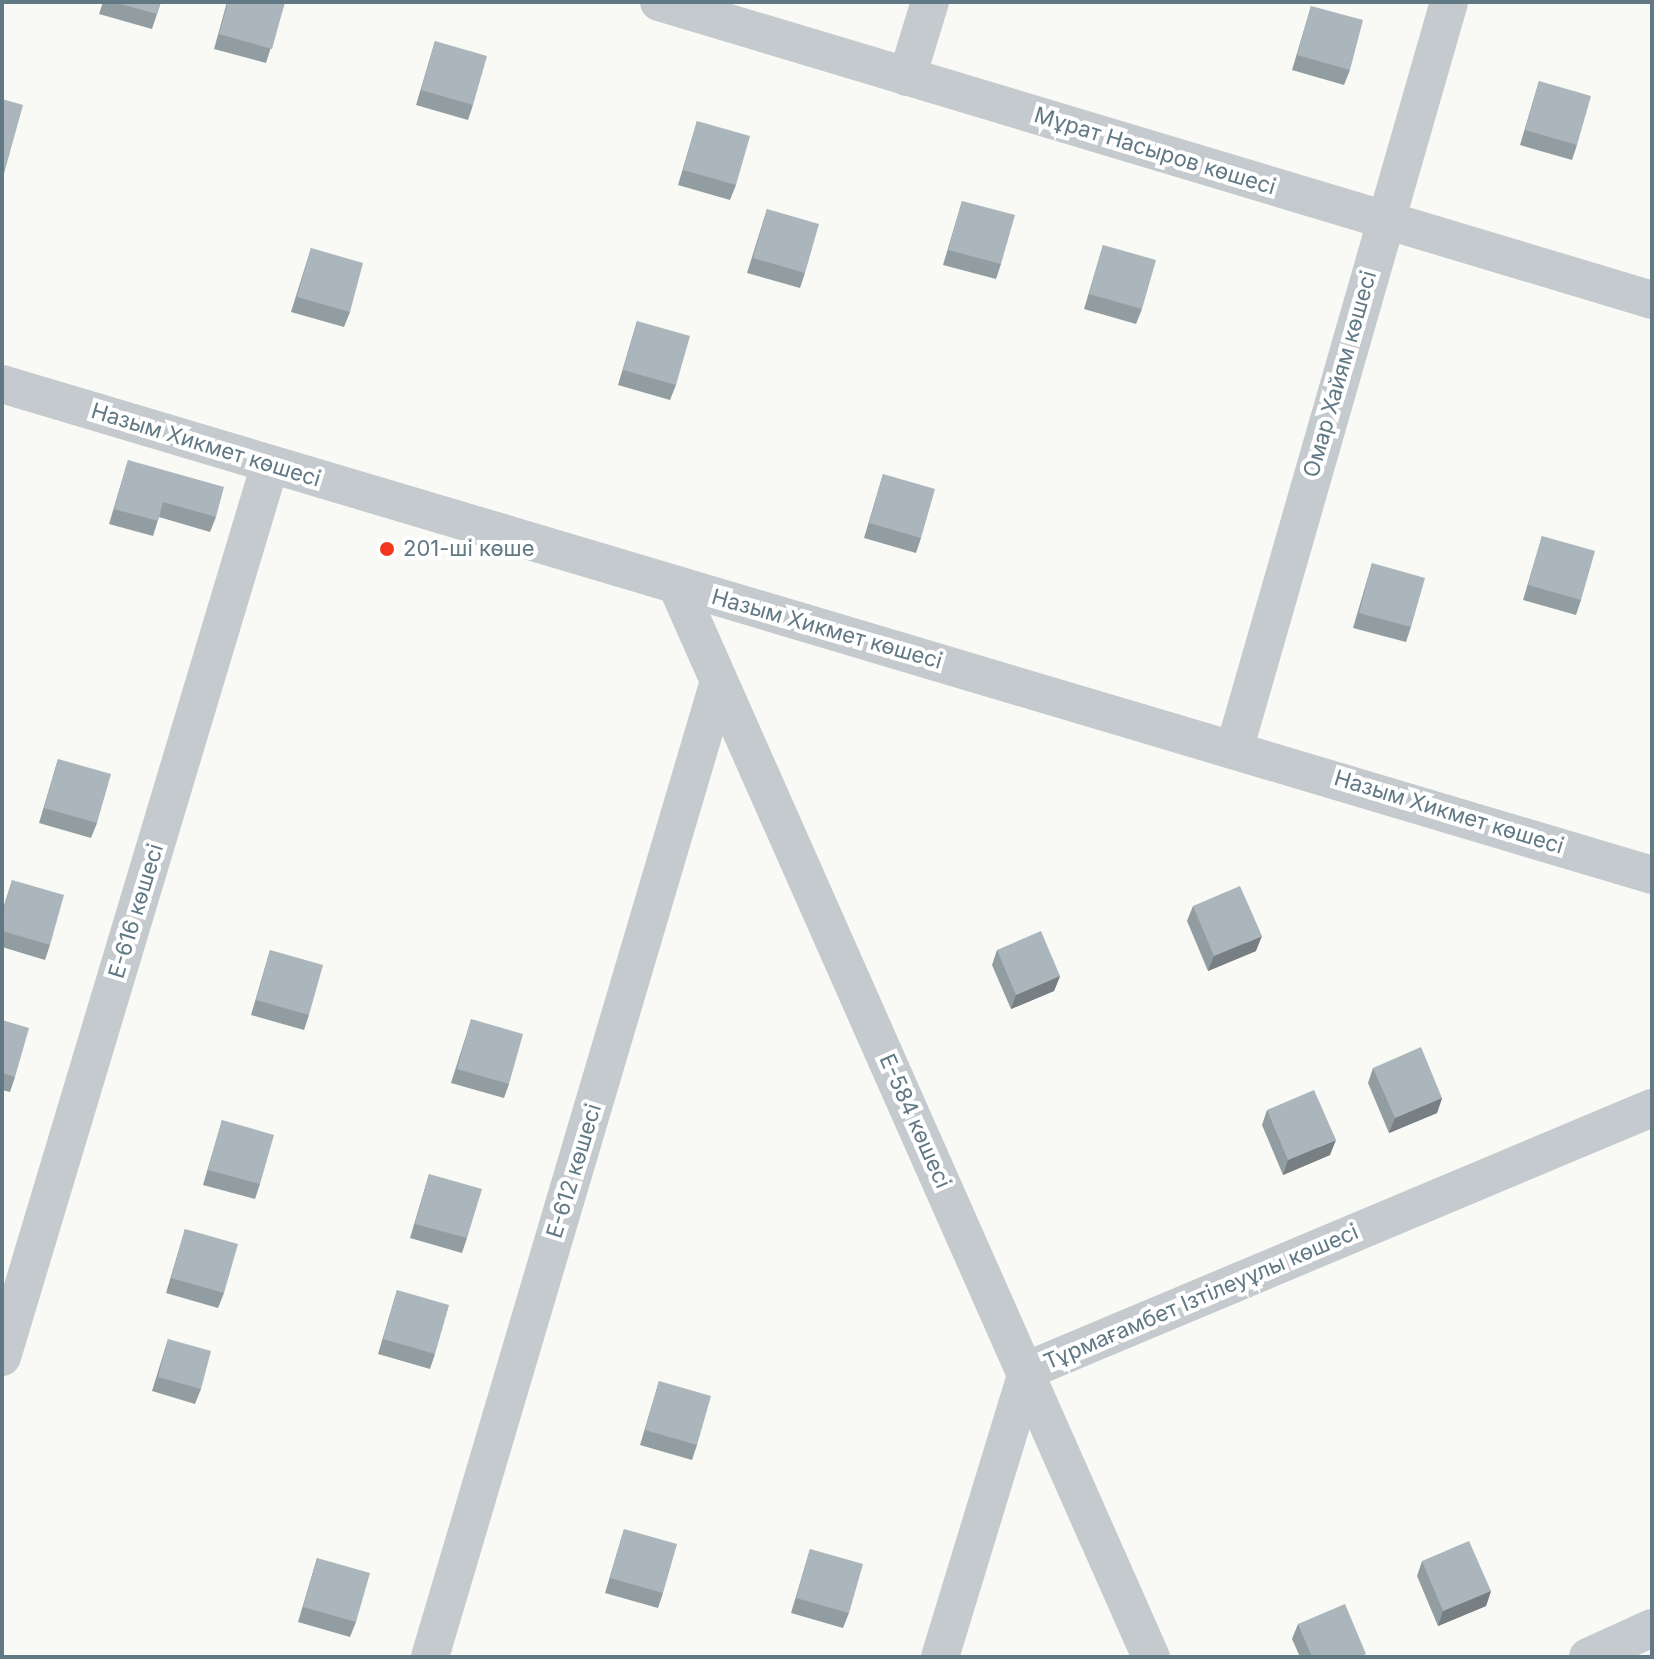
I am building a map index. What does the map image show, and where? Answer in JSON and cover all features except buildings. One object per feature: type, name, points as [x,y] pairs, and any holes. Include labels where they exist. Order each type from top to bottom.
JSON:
[{"type":"street","name":"Мұрат Насыров көшесі","points":[[659,2],[1652,300]]},
{"type":"street","points":[[907,77],[930,2]]},
{"type":"street","name":"Омар Хайям көшесі","points":[[1235,747],[1383,220],[1449,2]]},
{"type":"street","name":"Назым Хикмет көшесі","points":[[2,384],[677,586],[1235,747],[1652,875]]},
{"type":"street","name":"Е-616 көшесі","points":[[2,1357],[270,464]]},
{"type":"street","name":"Е-584 көшесі","points":[[677,586],[718,685],[1028,1370],[1151,1657]]},
{"type":"street","name":"Е-612 көшесі","points":[[430,1657],[718,685]]},
{"type":"street","name":"Тұрмағамбет Ізтілеуұлы көшесі","points":[[940,1657],[1028,1370],[1652,1108]]},
{"type":"street","points":[[1588,1657],[1652,1628]]},
{"type":"place","name":"201-ші көше","points":[[387,549]]}]
